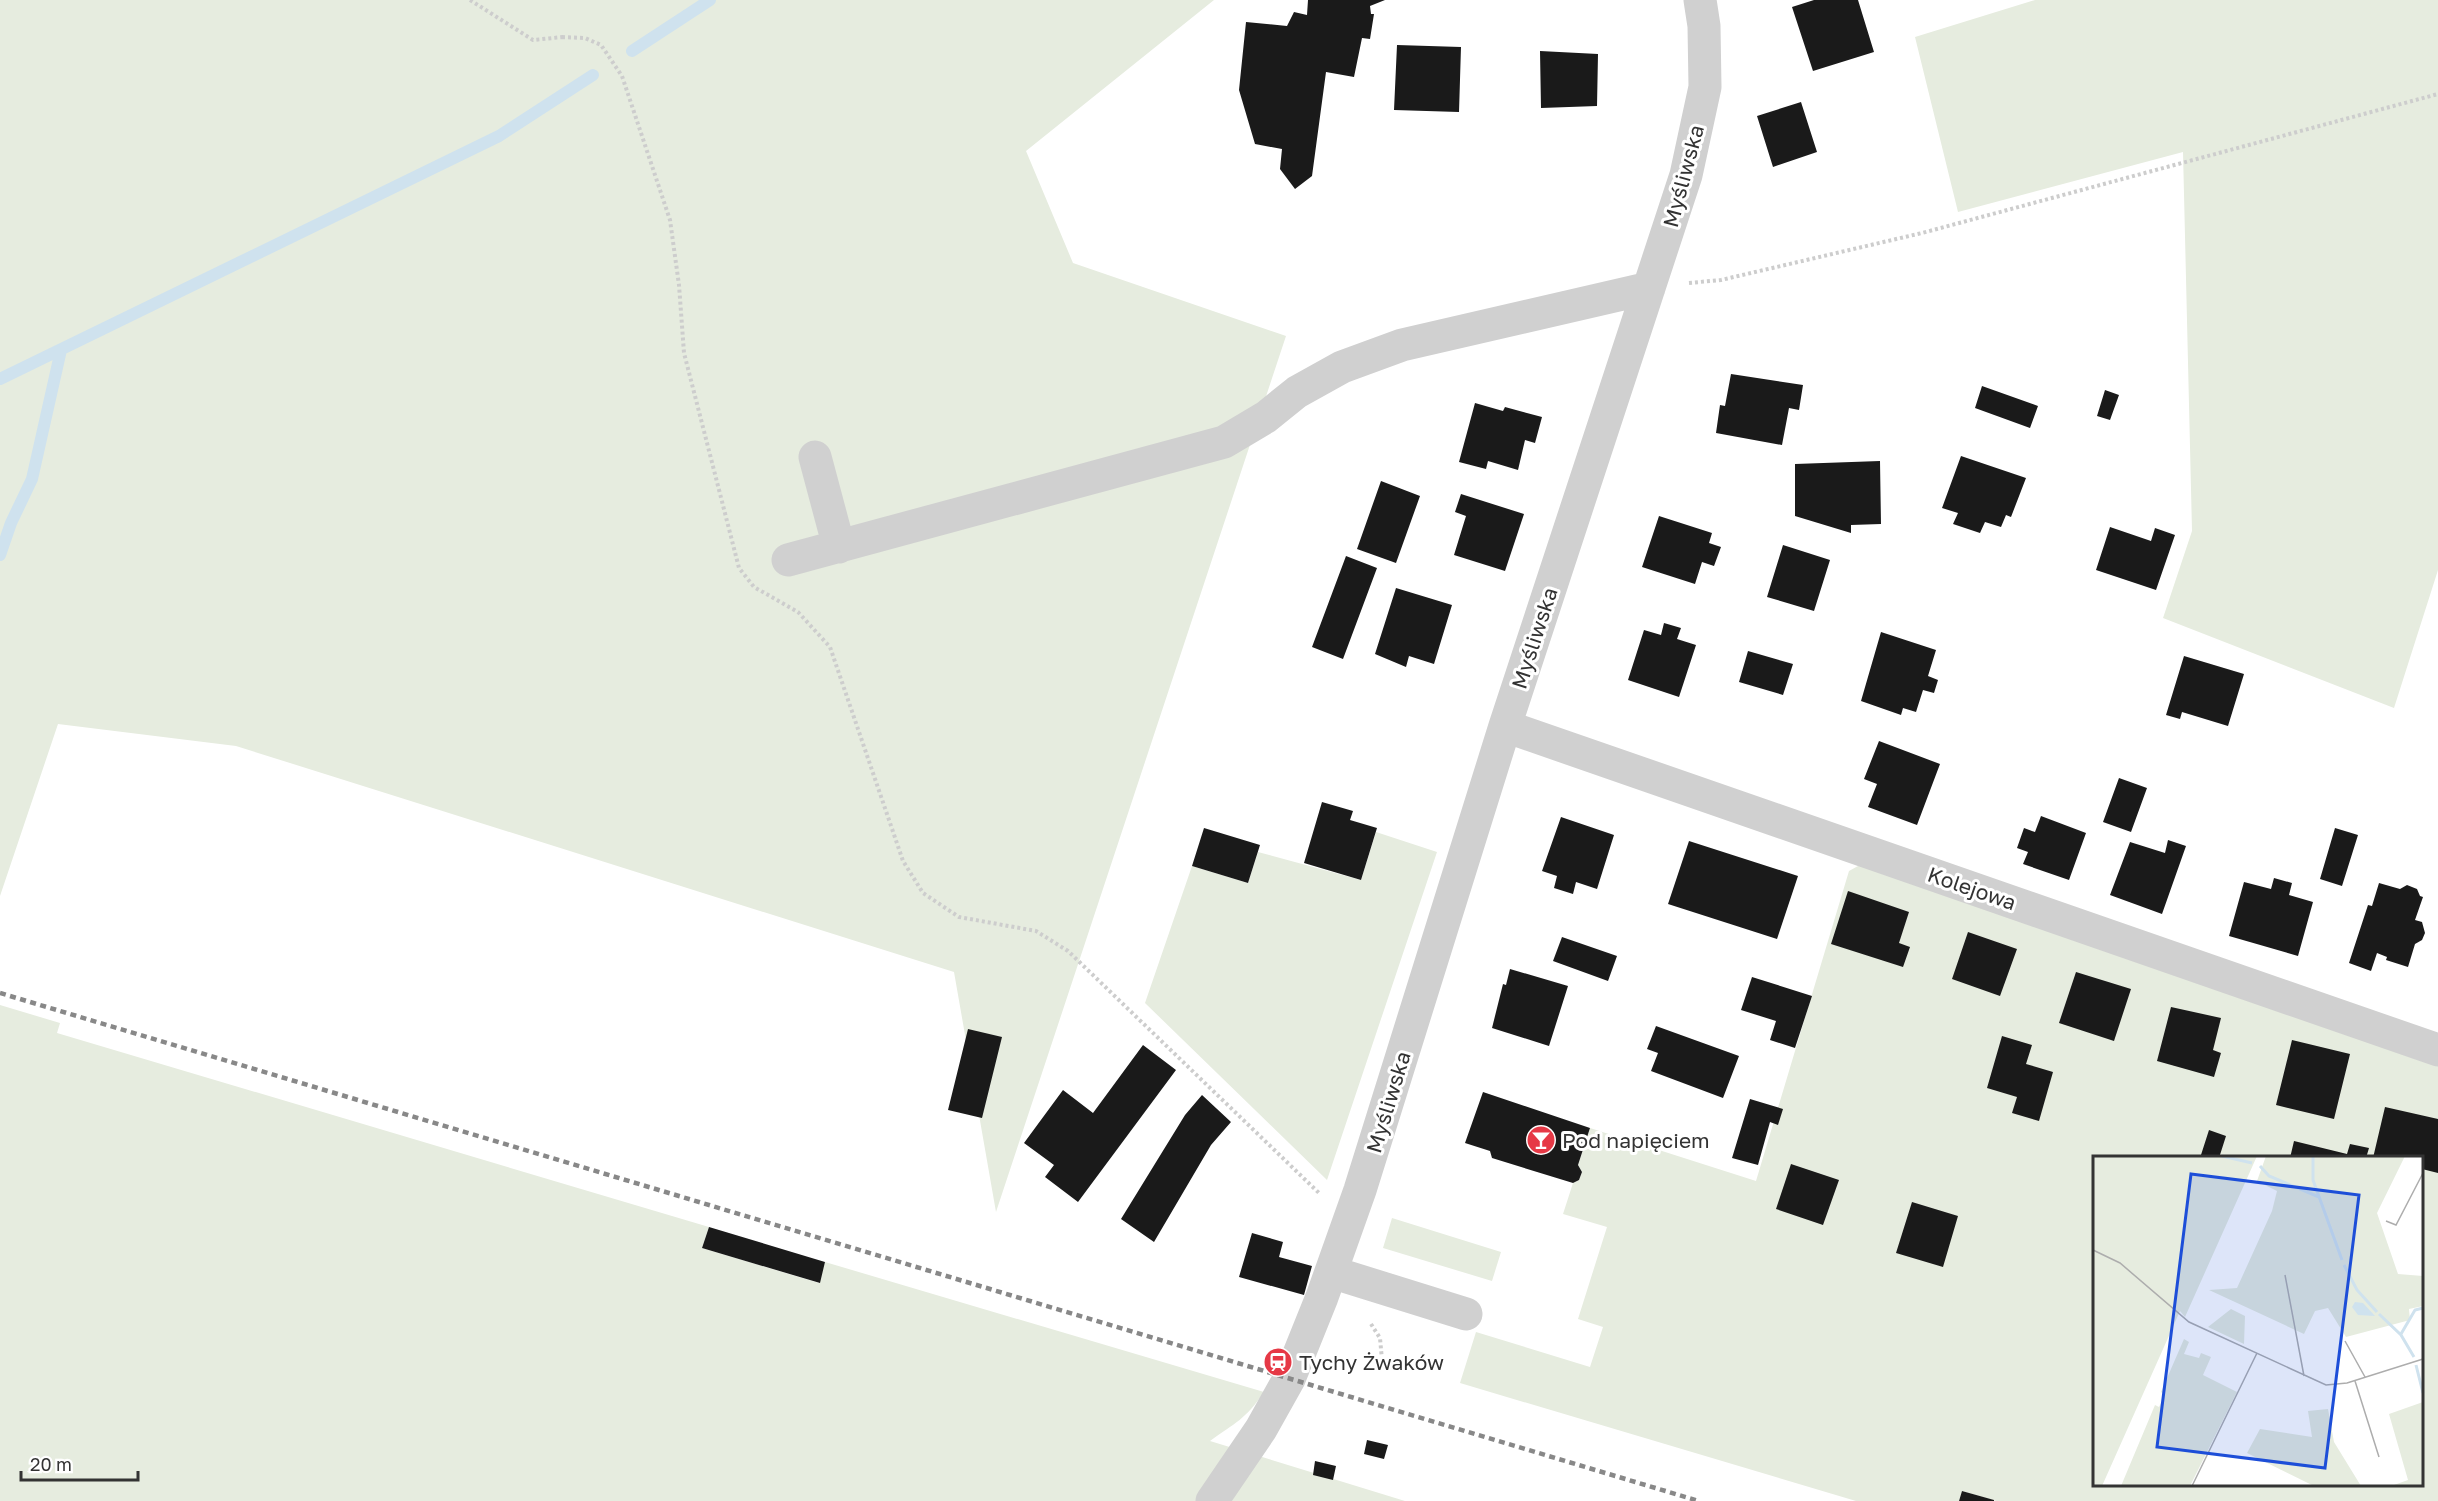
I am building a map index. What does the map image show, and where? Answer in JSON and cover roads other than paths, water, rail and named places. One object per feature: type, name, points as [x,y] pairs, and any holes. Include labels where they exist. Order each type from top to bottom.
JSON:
[{"type":"street","name":"Myśliwska","points":[[1212,1501],[1260,1429],[1300,1354],[1360,1191],[1505,726],[1686,175],[1705,87],[1704,26],[1700,0]]},
{"type":"street","points":[[788,561],[1224,442],[1266,417],[1297,392],[1342,367],[1402,345],[1650,288]]},
{"type":"street","points":[[815,456],[838,547]]},
{"type":"street","name":"Kolejowa","points":[[1505,726],[2438,1050]]},
{"type":"street","points":[[1331,1272],[1466,1314]]},
{"type":"waterway","points":[[632,51],[710,0]]},
{"type":"waterway","points":[[0,379],[499,136],[593,75]]},
{"type":"waterway","points":[[0,555],[11,523],[32,479],[61,350]]},
{"type":"railway","points":[[0,993],[1699,1501]]},
{"type":"place","name":"Pod napięciem","points":[[1541,1140]]},
{"type":"place","name":"Tychy Żwaków","points":[[1278,1362]]}]
